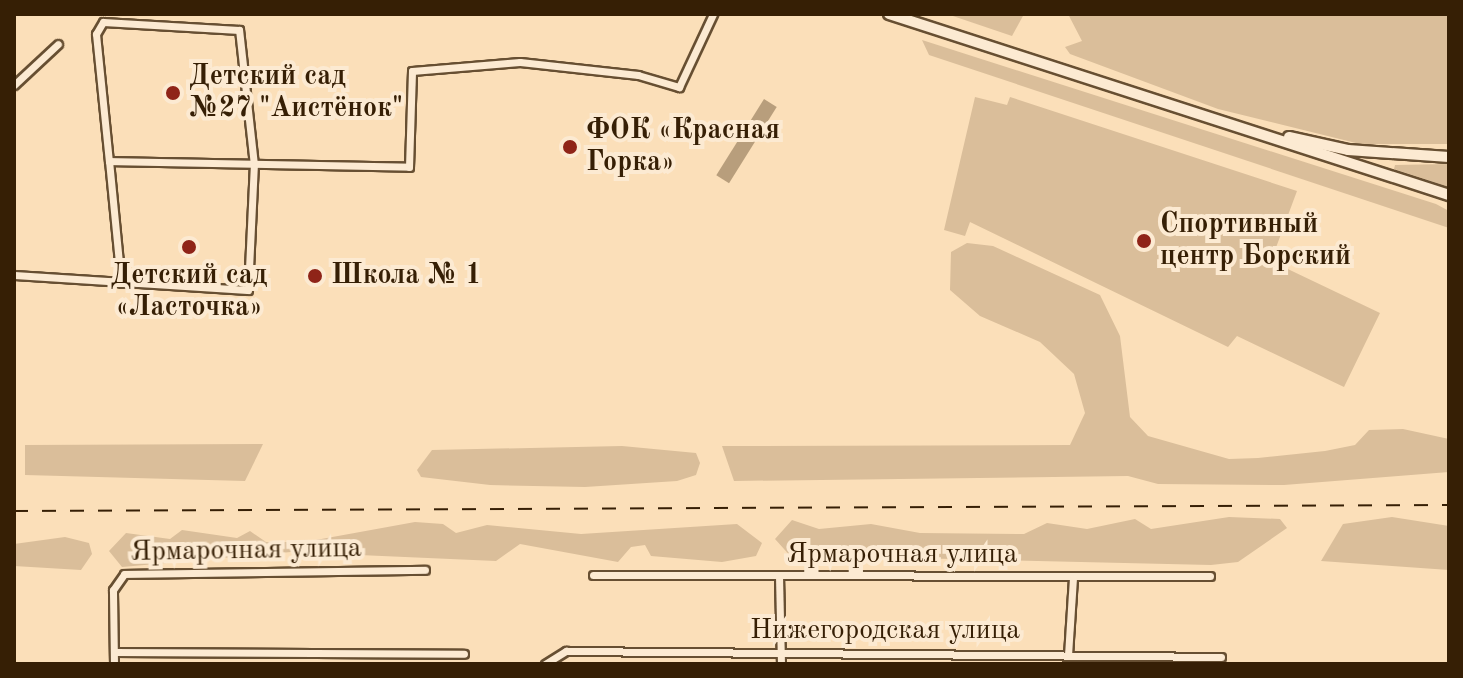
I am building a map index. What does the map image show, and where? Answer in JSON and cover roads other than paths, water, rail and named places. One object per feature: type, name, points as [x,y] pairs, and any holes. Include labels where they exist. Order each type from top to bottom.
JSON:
[{"type":"main road","points":[[889,14],[910,17],[1449,195]]},
{"type":"main road","points":[[1235,124],[1348,150],[1449,157]]},
{"type":"street","points":[[109,161],[409,167],[412,71],[520,62],[679,87],[713,14]]},
{"type":"street","points":[[14,275],[121,283],[248,290],[254,165],[243,34],[147,18],[110,20],[96,34],[121,283]]},
{"type":"street","points":[[14,85],[58,44]]},
{"type":"street","name":"Ярмарочная улица","points":[[114,652],[116,578],[425,570]]},
{"type":"street","name":"Ярмарочная улица","points":[[593,575],[1210,576]]},
{"type":"street","points":[[779,576],[781,664]]},
{"type":"street","points":[[1068,655],[1073,578]]},
{"type":"street","name":"Нижегородская улица","points":[[547,661],[566,651],[1221,657]]},
{"type":"street","points":[[114,664],[114,652],[464,654]]},
{"type":"railway","points":[[14,511],[1449,505]]},
{"type":"place","name":"Детский сад №27 \"Аистёнок\"","points":[[173,93]]},
{"type":"place","name":"ФОК «Красная Горка»","points":[[570,147]]},
{"type":"place","name":"Спортивный центр Борский","points":[[1144,241]]},
{"type":"place","name":"Детский сад «Ласточка»","points":[[189,247]]},
{"type":"place","name":"Школа № 1","points":[[315,276]]}]
